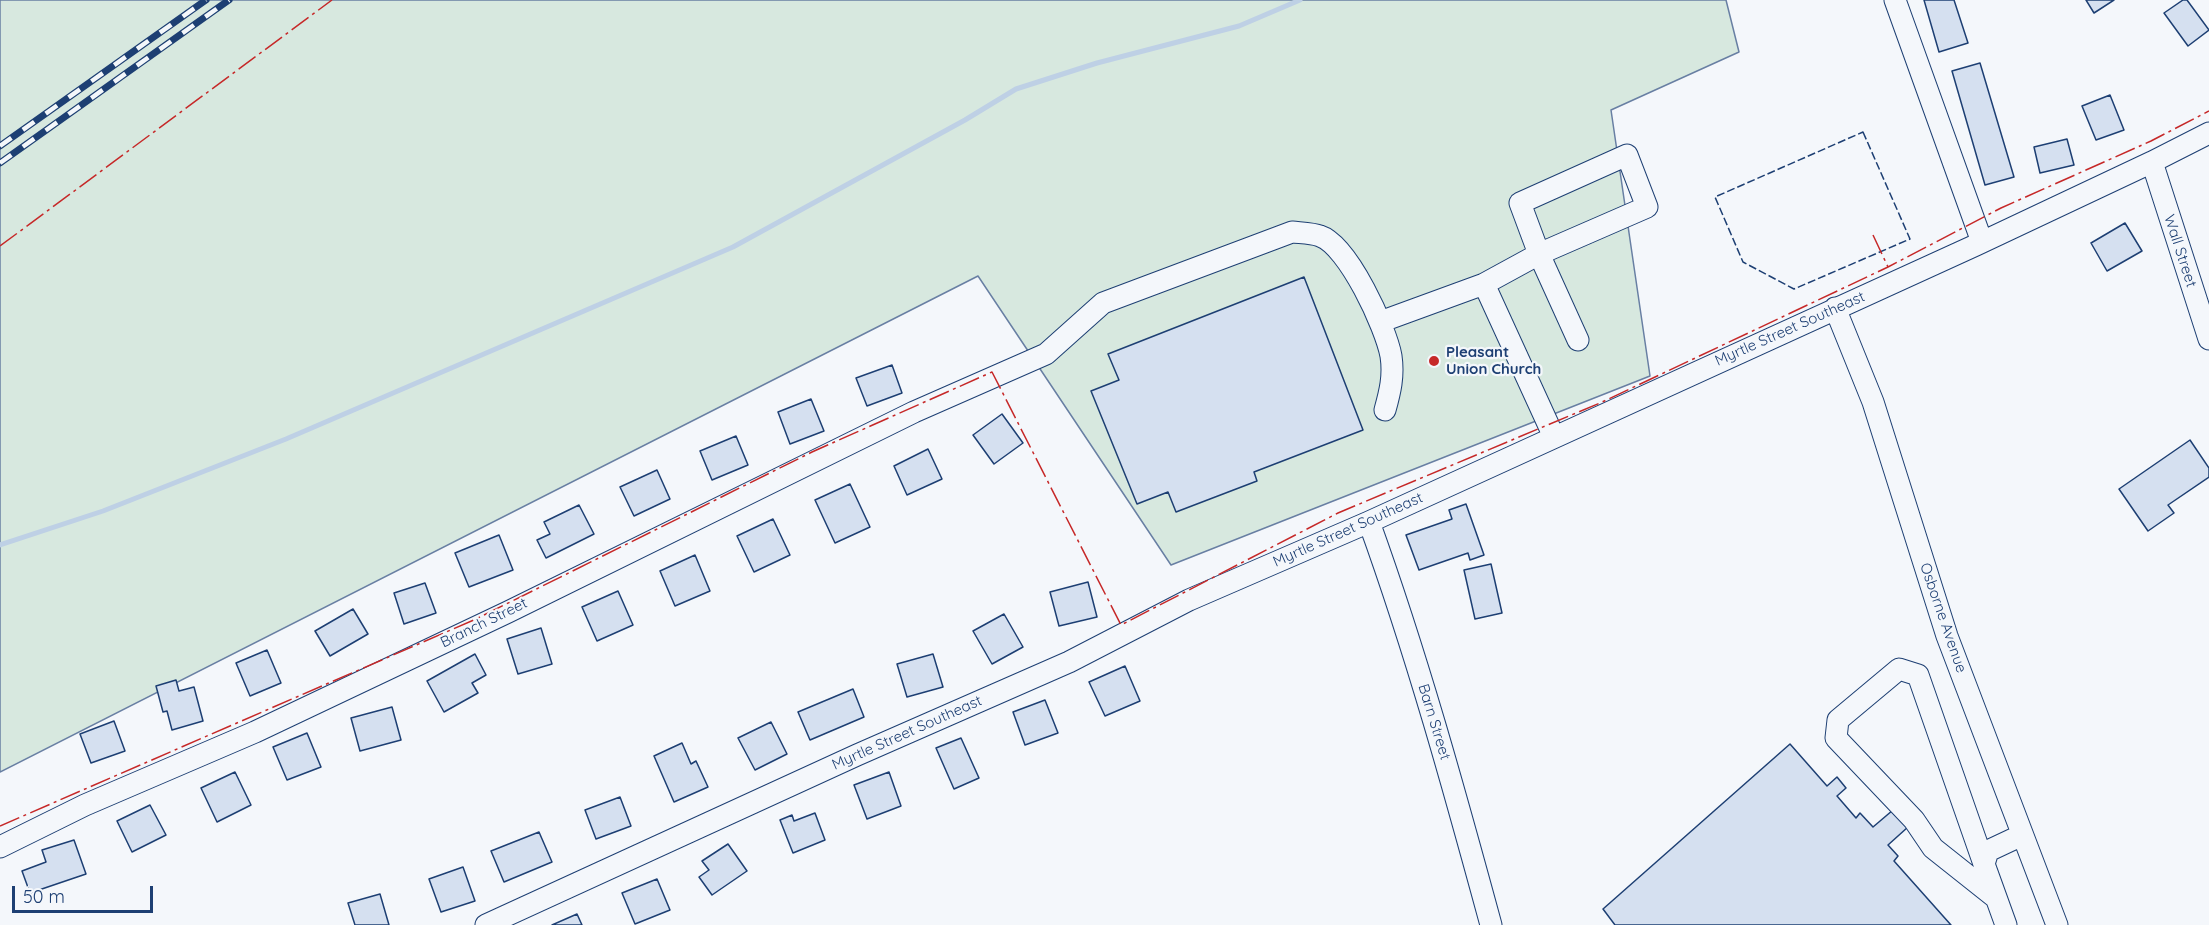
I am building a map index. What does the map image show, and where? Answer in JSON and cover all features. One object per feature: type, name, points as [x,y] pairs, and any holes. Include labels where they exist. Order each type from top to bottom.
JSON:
[{"type":"street","points":[[1895,0],[1982,242]]},
{"type":"street","name":"Myrtle Street Southeast","points":[[486,925],[857,755],[1069,662],[1189,600],[1369,522],[1982,242],[2209,133]]},
{"type":"street","points":[[1380,322],[1484,284],[1539,254],[1647,207],[1627,155],[1520,203],[1539,254],[1578,340]]},
{"type":"street","name":"Wall Street","points":[[2152,162],[2209,339]]},
{"type":"street","name":"Branch Street","points":[[0,847],[85,805],[255,732],[466,632],[914,412],[1046,354],[1103,303],[1292,232],[1321,236],[1338,249],[1357,277],[1380,322],[1391,356],[1392,384],[1384,411]]},
{"type":"street","points":[[1484,284],[1554,437]]},
{"type":"street","name":"Osborne Avenue","points":[[1835,309],[1874,402],[1947,636],[2057,925]]},
{"type":"street","name":"Barn Street","points":[[1369,522],[1405,622],[1454,786],[1491,925]]},
{"type":"street","points":[[1996,898],[1933,848],[1914,820],[1836,738],[1838,720],[1899,669],[1918,675],[2006,925]]},
{"type":"street","points":[[1984,864],[1988,851],[2022,835]]},
{"type":"shaded area","points":[[0,0],[1726,0],[1739,52],[1611,110],[1650,376],[1171,565],[978,276],[0,772]]},
{"type":"building","points":[[1924,0],[1954,0],[1968,43],[1939,52]]},
{"type":"building","points":[[2086,0],[2114,0],[2094,13]]},
{"type":"building","points":[[2183,0],[2187,0],[2209,30],[2188,46],[2164,13]]},
{"type":"building","points":[[1980,63],[2014,177],[1985,185],[1952,71]]},
{"type":"building","points":[[2110,95],[2124,130],[2096,140],[2082,106]]},
{"type":"building","points":[[2067,139],[2074,165],[2040,173],[2034,147]]},
{"type":"building","points":[[2125,223],[2142,251],[2107,271],[2091,243]]},
{"type":"building","points":[[1304,277],[1363,430],[1254,472],[1257,481],[1176,512],[1168,492],[1137,504],[1091,391],[1119,380],[1108,354]]},
{"type":"building","points":[[892,365],[902,393],[867,406],[856,378]]},
{"type":"building","points":[[811,399],[824,431],[790,444],[778,412]]},
{"type":"building","points":[[1002,414],[1023,443],[994,464],[973,435]]},
{"type":"building","points":[[736,436],[748,465],[712,480],[700,451]]},
{"type":"building","points":[[2190,440],[2209,468],[2209,477],[2168,505],[2174,513],[2148,531],[2119,489]]},
{"type":"building","points":[[928,449],[942,479],[907,495],[894,466]]},
{"type":"building","points":[[657,470],[670,499],[634,516],[620,487]]},
{"type":"building","points":[[850,484],[870,527],[835,543],[815,500]]},
{"type":"building","points":[[1466,504],[1484,555],[1470,560],[1468,553],[1419,570],[1406,535],[1452,519],[1449,510]]},
{"type":"building","points":[[579,505],[594,534],[546,558],[537,540],[550,534],[544,522]]},
{"type":"building","points":[[773,519],[790,555],[754,572],[737,536]]},
{"type":"building","points":[[499,535],[513,570],[469,587],[455,553]]},
{"type":"building","points":[[695,555],[710,591],[675,606],[660,571]]},
{"type":"building","points":[[1491,564],[1502,613],[1475,619],[1464,570]]},
{"type":"building","points":[[1088,582],[1097,617],[1059,626],[1050,592]]},
{"type":"building","points":[[425,583],[436,613],[404,624],[394,593]]},
{"type":"building","points":[[618,591],[633,625],[597,641],[582,607]]},
{"type":"building","points":[[353,609],[368,634],[330,656],[315,631]]},
{"type":"building","points":[[1004,614],[1023,647],[992,664],[973,631]]},
{"type":"building","points":[[541,628],[552,664],[518,674],[507,639]]},
{"type":"building","points":[[267,650],[281,683],[250,696],[236,663]]},
{"type":"building","points":[[475,654],[486,675],[472,683],[478,693],[444,712],[427,681]]},
{"type":"building","points":[[933,654],[943,687],[907,697],[897,664]]},
{"type":"building","points":[[1125,666],[1140,701],[1105,716],[1089,682]]},
{"type":"building","points":[[176,680],[179,691],[194,687],[203,721],[172,730],[167,711],[163,712],[156,686]]},
{"type":"building","points":[[853,689],[864,717],[810,740],[798,712]]},
{"type":"building","points":[[1045,700],[1058,733],[1025,745],[1013,712]]},
{"type":"building","points":[[392,707],[401,740],[360,751],[351,718]]},
{"type":"building","points":[[114,721],[125,751],[91,763],[80,734]]},
{"type":"building","points":[[771,722],[787,754],[755,770],[738,738]]},
{"type":"building","points":[[307,733],[321,767],[287,780],[273,747]]},
{"type":"building","points":[[961,738],[979,778],[954,789],[936,748]]},
{"type":"building","points":[[682,743],[691,764],[696,761],[708,787],[674,802],[654,756]]},
{"type":"building","points":[[1790,744],[1827,786],[1837,777],[1846,788],[1837,796],[1856,818],[1860,813],[1873,827],[1893,810],[1908,827],[1888,845],[1898,856],[1894,861],[1951,925],[1615,925],[1603,909]]},
{"type":"building","points":[[235,772],[251,805],[217,822],[201,788]]},
{"type":"building","points":[[889,772],[901,806],[867,819],[854,785]]},
{"type":"building","points":[[620,797],[631,826],[596,839],[585,810]]},
{"type":"building","points":[[150,805],[166,835],[132,852],[117,821]]},
{"type":"building","points":[[815,813],[825,840],[793,853],[780,820],[792,815],[794,821]]},
{"type":"building","points":[[539,832],[552,862],[504,882],[491,851]]},
{"type":"building","points":[[74,840],[86,874],[30,893],[22,871],[46,862],[42,850]]},
{"type":"building","points":[[728,844],[747,871],[712,895],[699,877],[709,870],[702,861]]},
{"type":"building","points":[[463,867],[475,901],[441,912],[429,879]]},
{"type":"building","points":[[657,879],[670,910],[635,924],[622,893]]},
{"type":"building","points":[[380,894],[389,925],[355,925],[348,903]]},
{"type":"building","points":[[577,914],[582,925],[552,925]]},
{"type":"waterway","points":[[0,545],[103,511],[286,439],[733,247],[965,120],[1016,89],[1097,63],[1239,26],[1300,0]]},
{"type":"railway","points":[[0,146],[206,0]]},
{"type":"railway","points":[[0,163],[229,0]]},
{"type":"fence","points":[[1863,132],[1910,239],[1794,289],[1743,262],[1715,197],[1863,132]]},
{"type":"power","points":[[0,246],[332,0]]},
{"type":"power","points":[[0,826],[476,619],[812,452],[992,372],[1121,625],[1338,513],[1600,403],[1888,267],[2001,208],[2151,141],[2209,111]]},
{"type":"power","points":[[1873,235],[1888,267]]},
{"type":"place","name":"Pleasant Union Church","points":[[1434,361]]}]
